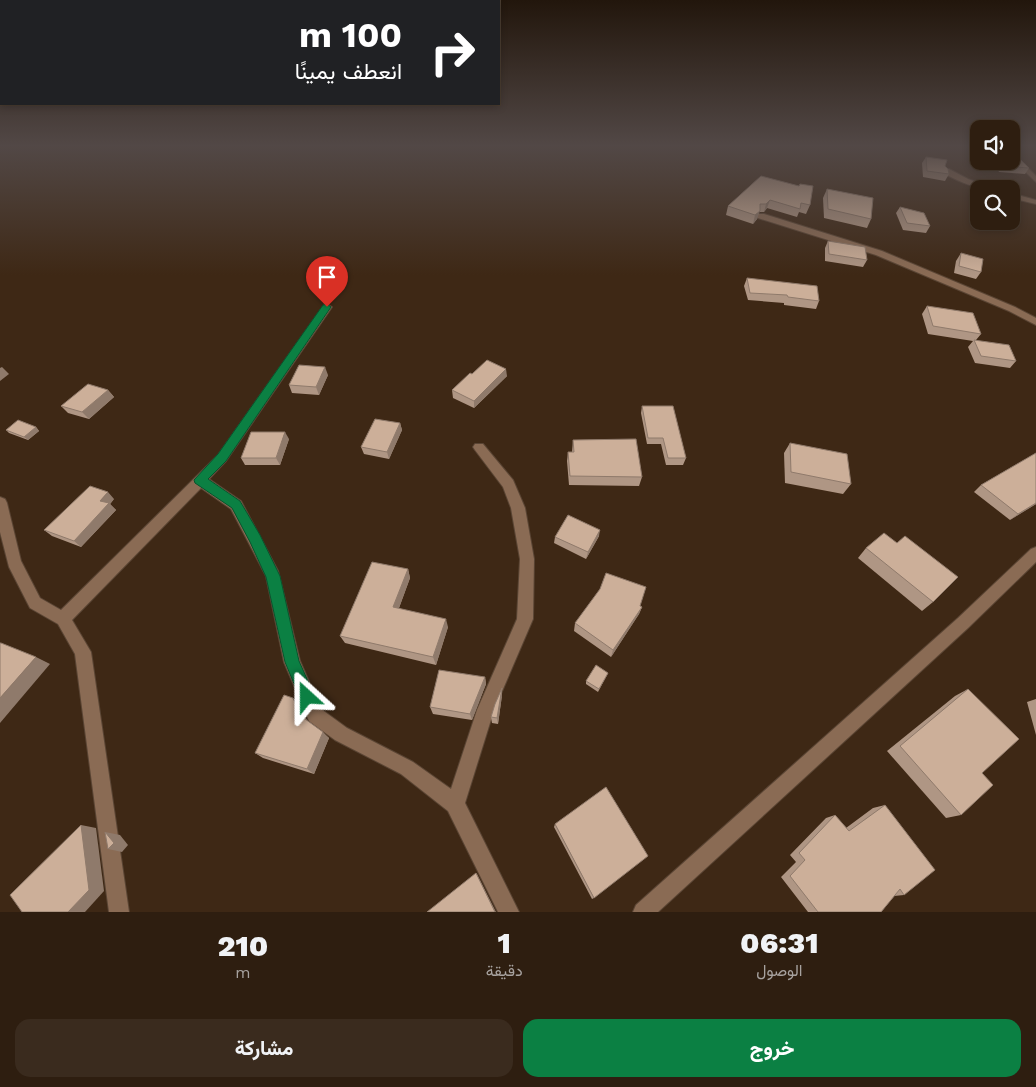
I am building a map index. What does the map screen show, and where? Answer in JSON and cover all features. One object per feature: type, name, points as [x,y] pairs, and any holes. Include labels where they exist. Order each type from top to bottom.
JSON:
[{"type":"street","points":[[1020,198],[1036,202]]},
{"type":"street","points":[[761,216],[879,253],[1012,309],[1036,322]]},
{"type":"street","points":[[63,619],[222,458],[327,307]]},
{"type":"street","points":[[456,804],[486,710],[525,619],[527,559],[518,508],[508,484],[479,447]]},
{"type":"street","points":[[200,480],[236,505],[255,539],[273,576],[292,662],[315,715],[341,734],[407,768],[456,804],[509,912]]},
{"type":"street","points":[[0,503],[14,562],[35,603],[63,619],[83,652],[118,912]]},
{"type":"street","points":[[643,912],[963,623],[1036,552]]},
{"type":"building","points":[[746,190],[812,190],[810,205],[801,203],[800,209],[770,200],[766,204],[760,204],[760,211],[755,215],[728,206]]},
{"type":"building","points":[[827,190],[873,198],[871,219],[828,209]]},
{"type":"building","points":[[900,207],[924,213],[930,226],[907,223]]},
{"type":"building","points":[[828,241],[865,247],[867,260],[829,254]]},
{"type":"building","points":[[961,253],[983,259],[981,272],[959,266]]},
{"type":"building","points":[[747,278],[817,286],[819,301],[788,297],[787,295],[750,293]]},
{"type":"building","points":[[927,306],[973,313],[981,334],[933,326]]},
{"type":"building","points":[[974,340],[1009,345],[1016,361],[981,356]]},
{"type":"building","points":[[487,360],[506,369],[474,401],[452,390],[470,373],[472,374]]},
{"type":"building","points":[[299,365],[325,367],[316,387],[289,385]]},
{"type":"building","points":[[88,384],[108,390],[82,412],[61,406]]},
{"type":"building","points":[[642,406],[673,406],[686,458],[668,458],[663,438],[648,438]]},
{"type":"building","points":[[375,419],[400,423],[387,452],[361,447]]},
{"type":"building","points":[[18,420],[36,427],[24,437],[6,430]]},
{"type":"building","points":[[251,432],[285,432],[276,458],[241,458]]},
{"type":"building","points":[[636,439],[642,477],[570,476],[568,452],[574,452],[573,440]]},
{"type":"building","points":[[790,443],[847,454],[851,484],[791,472]]},
{"type":"building","points":[[1036,453],[1036,503],[1018,514],[981,485]]},
{"type":"building","points":[[90,486],[108,492],[100,501],[109,503],[74,541],[44,530]]},
{"type":"building","points":[[568,515],[600,530],[588,552],[555,537]]},
{"type":"building","points":[[884,533],[897,543],[905,536],[958,577],[933,602],[866,548]]},
{"type":"building","points":[[372,562],[408,569],[393,607],[446,619],[433,657],[340,636]]},
{"type":"building","points":[[606,573],[646,587],[640,606],[642,607],[613,650],[575,623],[600,589]]},
{"type":"building","points":[[0,643],[36,657],[0,698]]},
{"type":"building","points":[[596,665],[608,673],[599,689],[586,681]]},
{"type":"building","points":[[439,670],[485,677],[470,714],[430,707]]},
{"type":"building","points":[[502,688],[497,718],[491,717],[495,704]]},
{"type":"building","points":[[968,689],[1019,739],[982,773],[993,785],[961,815],[900,746]]},
{"type":"building","points":[[284,695],[293,698],[301,716],[323,732],[307,769],[255,753]]},
{"type":"building","points":[[606,787],[648,856],[594,898],[555,824]]},
{"type":"building","points":[[885,805],[935,870],[904,895],[900,889],[881,912],[818,912],[790,876],[805,860],[799,853],[835,815],[849,831]]},
{"type":"building","points":[[81,825],[89,890],[68,912],[22,912],[10,895]]},
{"type":"building","points":[[105,832],[114,843],[108,849]]},
{"type":"building","points":[[476,873],[495,912],[427,912]]},
{"type":"route","points":[[307,697],[292,662],[273,576],[255,539],[236,505],[200,480],[222,458],[327,307]]}]
